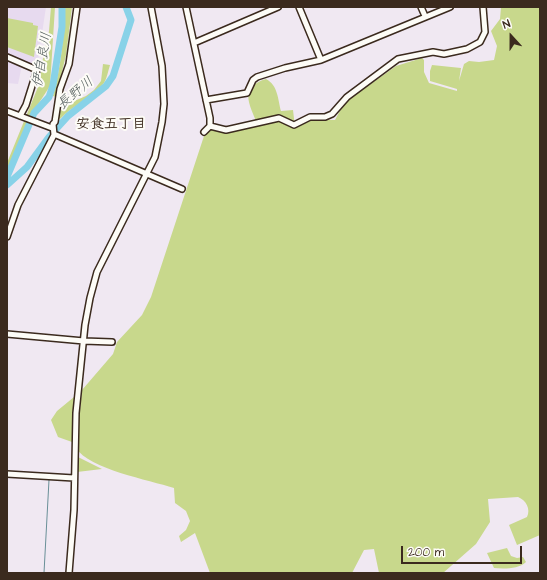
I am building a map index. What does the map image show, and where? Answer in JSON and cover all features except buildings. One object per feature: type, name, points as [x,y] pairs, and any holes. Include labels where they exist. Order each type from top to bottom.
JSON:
[{"type":"street","points":[[7,237],[18,205],[55,122],[60,89],[69,64],[77,7]]},
{"type":"street","points":[[69,573],[74,510],[78,393],[88,310],[97,272],[155,157],[164,104],[160,46],[152,7]]},
{"type":"street","points":[[186,7],[210,118],[210,126],[204,132]]},
{"type":"street","points":[[194,43],[278,7]]},
{"type":"street","points":[[299,7],[321,60]]},
{"type":"street","points":[[421,7],[425,16]]},
{"type":"street","points":[[206,100],[246,93],[253,80],[257,77],[285,68],[321,60],[450,7]]},
{"type":"street","points":[[210,126],[226,130],[279,118],[294,125],[310,117],[332,114],[347,97],[398,59],[411,55],[433,52],[444,54],[467,49],[480,42],[485,32],[483,7]]},
{"type":"street","points":[[7,57],[37,70],[21,116]]},
{"type":"street","points":[[7,111],[52,129],[182,189]]},
{"type":"street","points":[[7,334],[112,342]]},
{"type":"street","points":[[7,474],[74,477]]},
{"type":"shaded area","points":[[7,7],[46,7],[37,67],[7,54]]},
{"type":"shaded area","points":[[7,59],[22,65],[18,84],[7,83]]},
{"type":"green space","points":[[51,7],[55,7],[50,86],[35,109],[7,171],[7,163],[40,82],[42,63],[49,31]]},
{"type":"green space","points":[[64,7],[72,7],[66,55],[56,97],[53,96],[62,52]]},
{"type":"green space","points":[[501,7],[540,7],[540,535],[517,545],[509,525],[527,517],[527,505],[521,498],[518,497],[488,499],[490,522],[476,544],[443,573],[379,573],[374,549],[364,550],[352,573],[210,573],[195,533],[181,542],[179,536],[186,530],[190,521],[186,511],[175,503],[174,488],[106,468],[93,462],[76,448],[82,390],[113,354],[117,342],[142,315],[151,297],[204,136],[211,129],[236,127],[257,123],[249,103],[249,91],[258,82],[266,79],[275,89],[281,111],[293,110],[295,127],[313,120],[335,120],[344,103],[396,66],[422,58],[424,60],[424,72],[429,83],[457,91],[457,89],[430,81],[430,71],[432,65],[461,68],[459,81],[464,64],[469,61],[479,62],[494,60],[497,46],[491,31],[500,19]]},
{"type":"green space","points":[[7,18],[33,23],[33,25],[38,26],[34,57],[7,47]]},
{"type":"green space","points":[[103,64],[110,65],[104,83],[94,93],[60,119],[57,116],[65,105],[86,96],[94,90],[101,81]]},
{"type":"green space","points":[[74,397],[72,442],[58,437],[51,420],[57,411]]},
{"type":"green space","points":[[78,457],[102,469],[77,472]]},
{"type":"green space","points":[[507,548],[511,556],[517,558],[523,557],[526,562],[515,567],[494,568],[487,553]]},
{"type":"waterway","name":"伊自良川","points":[[7,177],[34,113],[49,97],[53,85],[62,27],[62,7]]},
{"type":"waterway","name":"長野川","points":[[7,185],[27,167],[49,137],[68,116],[106,86],[113,76],[131,20],[126,7]]},
{"type":"waterway","points":[[44,573],[49,480]]},
{"type":"district","name":"安食五丁目","points":[[111,125]]}]
